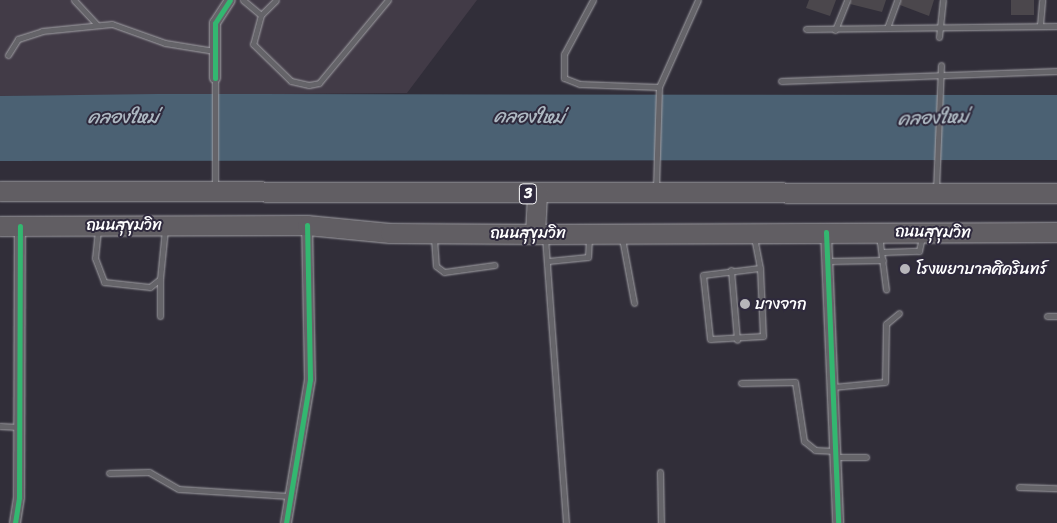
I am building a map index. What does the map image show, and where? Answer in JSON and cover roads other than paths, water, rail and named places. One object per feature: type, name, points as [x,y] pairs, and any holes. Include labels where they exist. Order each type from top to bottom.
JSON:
[{"type":"highway","name":"ถนนสุขุมวิท","points":[[0,191],[537,194],[1057,193]]},
{"type":"highway","points":[[537,194],[540,234]]},
{"type":"highway","name":"ถนนสุขุมวิท","points":[[0,226],[307,225],[434,232],[540,234],[1057,232]]},
{"type":"street","points":[[215,78],[215,23],[230,0]]},
{"type":"street","points":[[286,523],[310,379],[307,225]]},
{"type":"street","points":[[15,523],[20,226]]},
{"type":"street","points":[[826,232],[830,260],[838,523]]},
{"type":"lane","points":[[74,0],[97,25]]},
{"type":"lane","points":[[243,0],[261,15]]},
{"type":"lane","points":[[276,0],[261,15],[253,44],[291,81],[309,85],[320,82],[388,0]]},
{"type":"lane","points":[[593,0],[564,54],[564,78],[580,84],[659,90]]},
{"type":"lane","points":[[655,193],[658,164],[659,90],[698,0]]},
{"type":"lane","points":[[835,30],[847,0]]},
{"type":"lane","points":[[887,28],[896,0]]},
{"type":"lane","points":[[939,37],[943,0]]},
{"type":"lane","points":[[1040,25],[1042,0]]},
{"type":"lane","points":[[8,55],[18,38],[112,24],[165,43],[214,51]]},
{"type":"lane","points":[[806,29],[939,29],[1057,26]]},
{"type":"lane","points":[[936,193],[941,64]]},
{"type":"lane","points":[[780,81],[940,78],[1057,71]]},
{"type":"lane","points":[[215,78],[215,193]]},
{"type":"lane","points":[[98,225],[95,258],[104,282],[150,286],[160,279]]},
{"type":"lane","points":[[160,316],[160,279],[165,226]]},
{"type":"lane","points":[[434,232],[436,266],[444,272],[494,265]]},
{"type":"lane","points":[[753,232],[760,268],[763,336],[737,340],[716,340],[708,334],[702,284],[706,272],[760,268]]},
{"type":"lane","points":[[879,232],[883,252],[886,290]]},
{"type":"lane","points":[[883,252],[919,251],[923,245],[920,232]]},
{"type":"lane","points":[[548,261],[588,257],[591,241],[587,233]]},
{"type":"lane","points":[[621,233],[634,303]]},
{"type":"lane","points":[[540,234],[548,261],[566,523]]},
{"type":"lane","points":[[830,260],[883,260]]},
{"type":"lane","points":[[731,270],[737,340]]},
{"type":"lane","points":[[833,387],[885,382],[886,324],[899,313]]},
{"type":"lane","points":[[1046,316],[1057,316]]},
{"type":"lane","points":[[741,383],[795,382],[804,441],[815,450],[866,457]]},
{"type":"lane","points":[[0,426],[18,428]]},
{"type":"lane","points":[[109,473],[149,472],[179,489],[289,496]]},
{"type":"lane","points":[[660,472],[661,523]]},
{"type":"lane","points":[[1019,487],[1057,488]]},
{"type":"water","name":"คลองใหม่","points":[[157,94],[1057,95],[1057,160],[0,161],[0,96]]},
{"type":"place","name":"โรงพยาบาลศิครินทร์","points":[[905,269]]},
{"type":"place","name":"บางจาก","points":[[745,304]]}]
